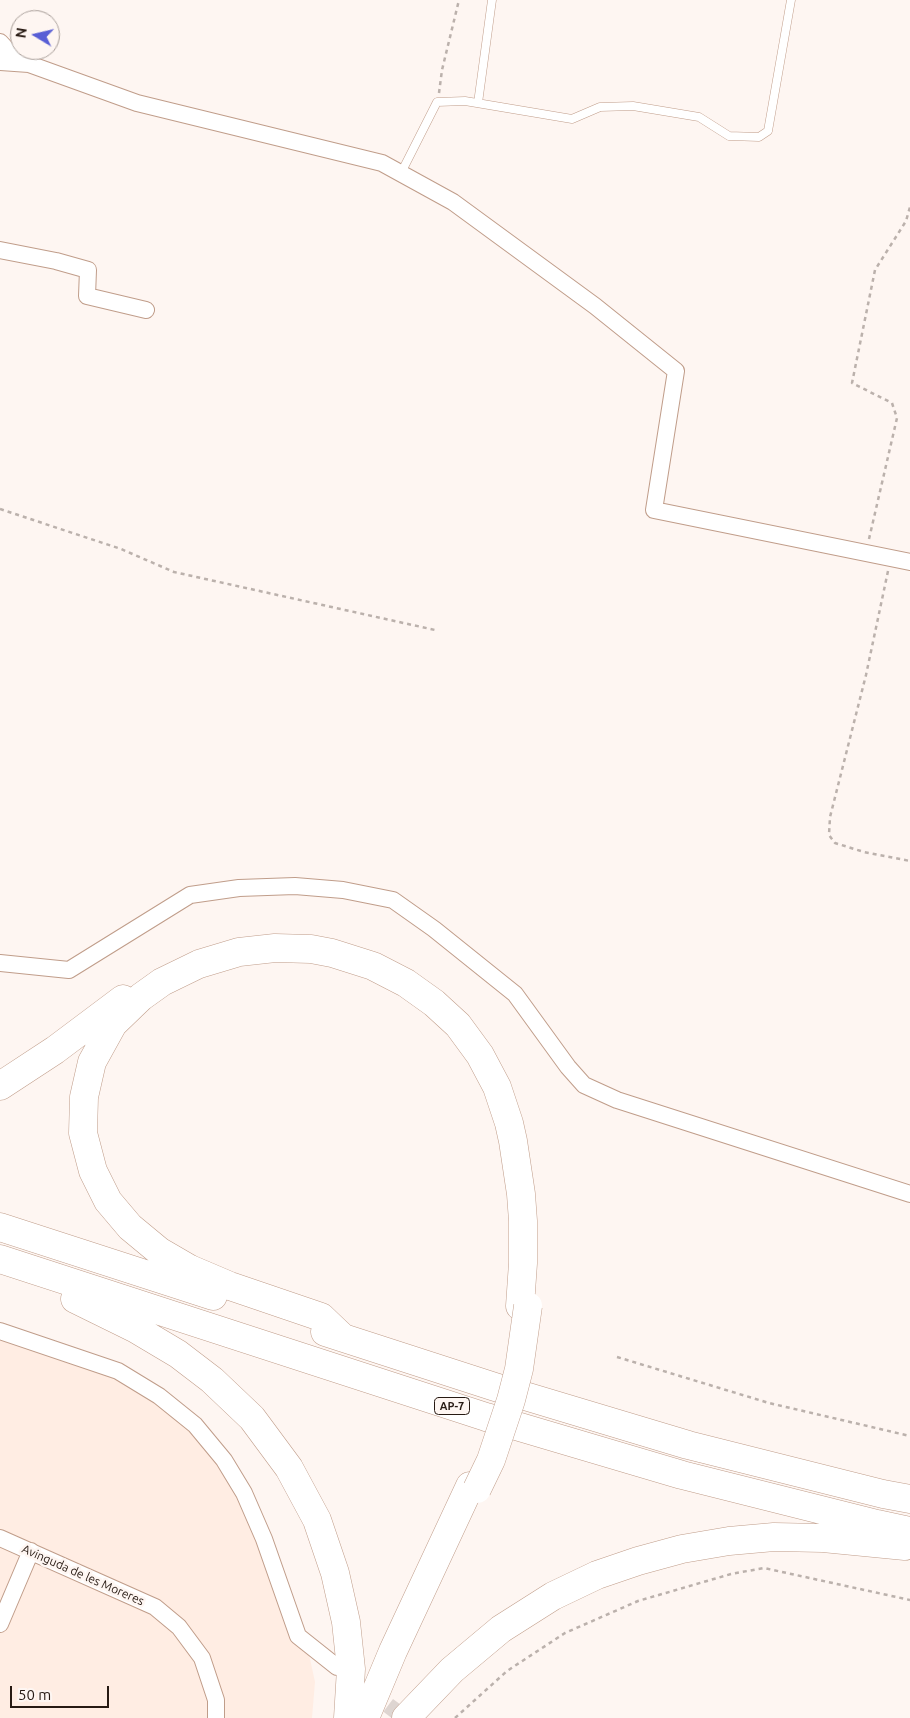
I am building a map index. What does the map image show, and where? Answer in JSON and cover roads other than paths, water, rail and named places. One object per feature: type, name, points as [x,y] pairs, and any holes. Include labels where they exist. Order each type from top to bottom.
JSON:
[{"type":"highway","points":[[0,1086],[55,1050],[139,987],[176,965],[196,956],[238,945],[275,940],[312,941],[334,945],[376,959],[410,977],[439,996],[464,1020],[486,1050],[511,1102],[521,1139],[529,1193],[531,1263],[524,1306],[518,1369],[502,1430],[393,1651],[365,1718]]},
{"type":"highway","name":"AP-7","points":[[342,1337],[321,1317],[230,1286],[190,1269],[159,1251],[130,1227],[108,1202],[92,1171],[83,1133],[84,1098],[92,1062],[113,1024],[141,997],[162,982],[180,972],[219,957],[239,952],[275,948],[311,949],[352,959],[385,972],[406,983],[434,1003],[458,1025],[480,1054],[497,1087],[509,1123],[518,1167],[521,1194],[524,1242],[524,1306]]},
{"type":"highway","name":"AP-7","points":[[0,1227],[495,1387],[688,1445],[883,1494],[910,1499]]},
{"type":"highway","name":"AP-7","points":[[0,1259],[486,1417],[682,1475],[910,1531]]},
{"type":"highway","points":[[0,1271],[48,1288],[100,1310],[136,1329],[178,1354],[212,1380],[252,1418],[290,1468],[317,1520],[335,1573],[346,1622],[351,1670],[348,1718]]},
{"type":"highway","points":[[374,1718],[400,1654],[474,1487]]},
{"type":"highway","points":[[406,1718],[452,1670],[501,1629],[553,1596],[597,1575],[638,1561],[682,1549],[719,1542],[774,1537],[822,1538],[910,1547]]},
{"type":"street","points":[[0,42],[12,55],[28,64],[137,103],[382,163],[453,202],[595,306],[676,371],[654,510],[910,562]]},
{"type":"street","points":[[0,62],[28,64]]},
{"type":"street","points":[[0,250],[56,261],[88,270],[87,296],[146,310]]},
{"type":"street","points":[[0,962],[69,970],[151,917],[190,895],[239,888],[295,886],[343,890],[393,900],[466,953],[515,994],[568,1067],[584,1085],[617,1100],[910,1194]]},
{"type":"street","points":[[0,1331],[118,1371],[159,1396],[195,1426],[224,1460],[244,1492],[264,1539],[298,1636],[337,1667]]},
{"type":"street","name":"Avinguda de les Moreres","points":[[0,1538],[155,1607],[179,1627],[202,1658],[216,1700],[216,1718]]},
{"type":"street","points":[[0,1624],[31,1551]]},
{"type":"lane","points":[[478,103],[492,0]]},
{"type":"lane","points":[[401,174],[437,102],[465,101],[572,119],[600,107],[633,106],[699,117],[729,136],[759,137],[768,131],[791,0]]},
{"type":"tunnel","points":[[369,1691],[405,1718]]}]
